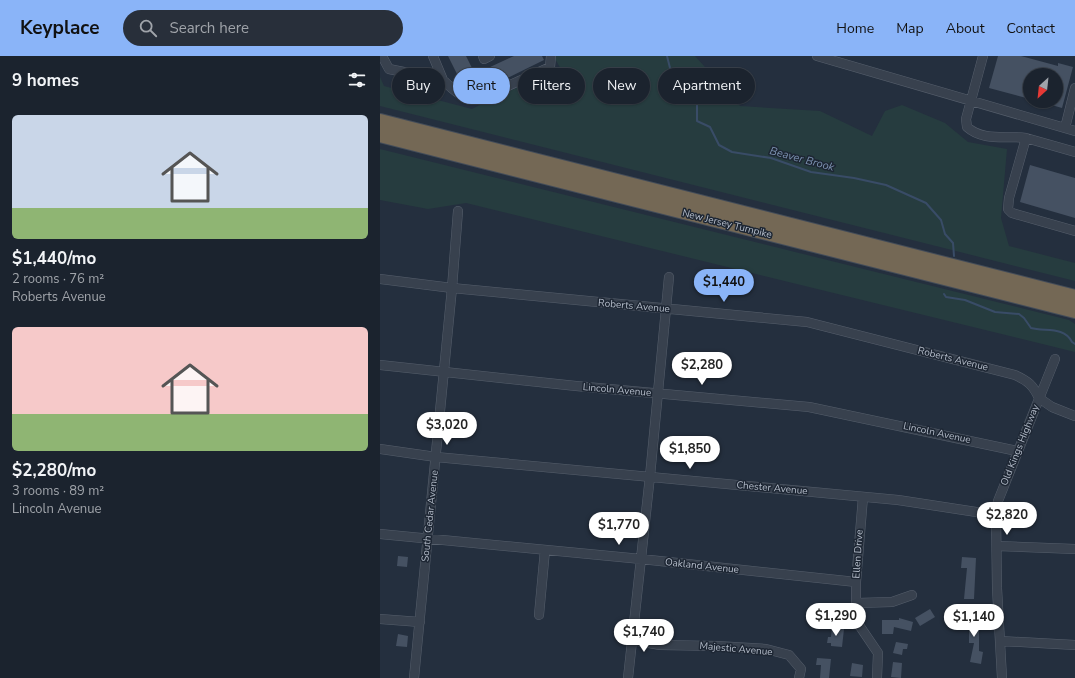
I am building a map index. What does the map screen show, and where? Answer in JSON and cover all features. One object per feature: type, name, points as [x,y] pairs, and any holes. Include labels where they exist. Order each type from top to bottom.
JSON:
[{"type":"highway","name":"New Jersey Turnpike","points":[[380,121],[1075,296]]},
{"type":"highway","name":"New Jersey Turnpike","points":[[380,135],[1075,311]]},
{"type":"highway","points":[[988,289],[1039,308],[1075,318]]},
{"type":"street","points":[[382,56],[388,69],[392,70]]},
{"type":"street","points":[[433,56],[438,68]]},
{"type":"street","points":[[483,56],[484,59],[490,56]]},
{"type":"street","points":[[445,82],[452,89],[466,98],[479,99],[550,67],[551,56]]},
{"type":"street","points":[[817,56],[1075,131]]},
{"type":"street","points":[[983,56],[966,119],[967,127],[973,132],[992,137],[1026,138],[1075,152]]},
{"type":"street","points":[[1065,128],[1075,88]]},
{"type":"street","points":[[1026,138],[1009,198],[1008,210],[1012,213],[1075,231]]},
{"type":"street","name":"South Cedar Avenue","points":[[414,678],[452,288],[458,211]]},
{"type":"street","points":[[628,678],[650,476],[668,277]]},
{"type":"street","name":"Roberts Avenue","points":[[380,279],[452,288],[807,322],[1015,375],[1028,381],[1034,387],[1039,398]]},
{"type":"street","name":"Old Kings Highway","points":[[1002,678],[997,588],[996,515],[998,501],[1055,359]]},
{"type":"street","name":"Lincoln Avenue","points":[[380,365],[808,407],[844,413],[1017,451]]},
{"type":"street","points":[[1039,398],[1052,407],[1075,416]]},
{"type":"street","name":"Chester Avenue","points":[[380,449],[436,457],[898,500],[996,515]]},
{"type":"street","name":"Ellen Drive","points":[[863,497],[856,582],[856,616],[859,625],[878,653],[877,678]]},
{"type":"street","name":"Oakland Avenue","points":[[380,534],[640,559],[856,582]]},
{"type":"street","points":[[997,546],[1075,549]]},
{"type":"street","points":[[539,615],[546,550]]},
{"type":"street","points":[[857,603],[892,602],[912,595]]},
{"type":"street","points":[[380,619],[420,622]]},
{"type":"street","name":"Majestic Avenue","points":[[632,640],[660,645],[766,649],[789,655],[801,669],[799,678]]},
{"type":"street","points":[[1000,641],[1075,645]]},
{"type":"green space","points":[[695,56],[706,68],[658,68],[658,104],[738,104],[740,106],[820,111],[872,136],[885,111],[902,105],[945,123],[968,142],[1007,149],[1001,218],[1009,246],[1075,263],[1075,281],[380,106],[380,77],[384,86],[392,88],[392,104],[445,104],[445,102],[472,109],[482,104],[510,104],[510,90],[518,87],[518,104],[585,104],[585,68],[560,68],[554,57]]},
{"type":"green space","points":[[380,149],[1069,320],[1075,324],[1075,352],[466,203],[428,209],[380,200]]},
{"type":"building","points":[[448,56],[466,56],[472,68],[454,68]]},
{"type":"building","points":[[514,56],[542,56],[544,60],[528,68],[518,68],[518,73],[510,77],[510,68],[488,68]]},
{"type":"building","points":[[998,56],[1021,56],[1058,66],[1058,63],[1073,67],[1063,104],[1063,68],[1023,68],[1023,97],[989,88]]},
{"type":"building","points":[[1030,165],[1075,178],[1075,218],[1020,202]]},
{"type":"building","points":[[398,556],[408,557],[407,567],[397,566]]},
{"type":"building","points":[[962,557],[976,558],[974,599],[964,599],[967,568],[961,568]]},
{"type":"building","points":[[930,609],[935,617],[920,626],[915,618]]},
{"type":"building","points":[[967,612],[977,612],[976,630],[979,630],[979,651],[983,652],[981,664],[970,662],[974,643],[969,643],[969,625],[966,624]]},
{"type":"building","points":[[899,618],[913,622],[911,631],[894,627],[893,634],[882,634],[882,620],[899,620]]},
{"type":"building","points":[[832,627],[844,629],[842,647],[831,646],[831,643],[827,643],[828,637],[831,637]]},
{"type":"building","points":[[398,634],[408,636],[407,647],[396,646]]},
{"type":"building","points":[[896,642],[908,644],[907,649],[903,649],[902,655],[893,653]]},
{"type":"building","points":[[817,658],[831,659],[829,678],[820,678],[821,665],[816,665]]},
{"type":"building","points":[[893,662],[902,663],[901,678],[891,677]]},
{"type":"building","points":[[852,663],[863,665],[862,677],[850,676]]},
{"type":"waterway","name":"Beaver Brook","points":[[667,56],[670,68],[680,87],[692,95],[697,102],[697,121],[710,127],[719,145],[732,152],[771,158],[811,172],[854,178],[886,185],[926,203],[941,220],[945,234],[953,243],[954,256]]},
{"type":"waterway","name":"Beaver Brook","points":[[944,294],[946,297],[965,300],[995,312],[1019,314],[1031,328],[1054,330],[1069,337],[1075,344]]}]
